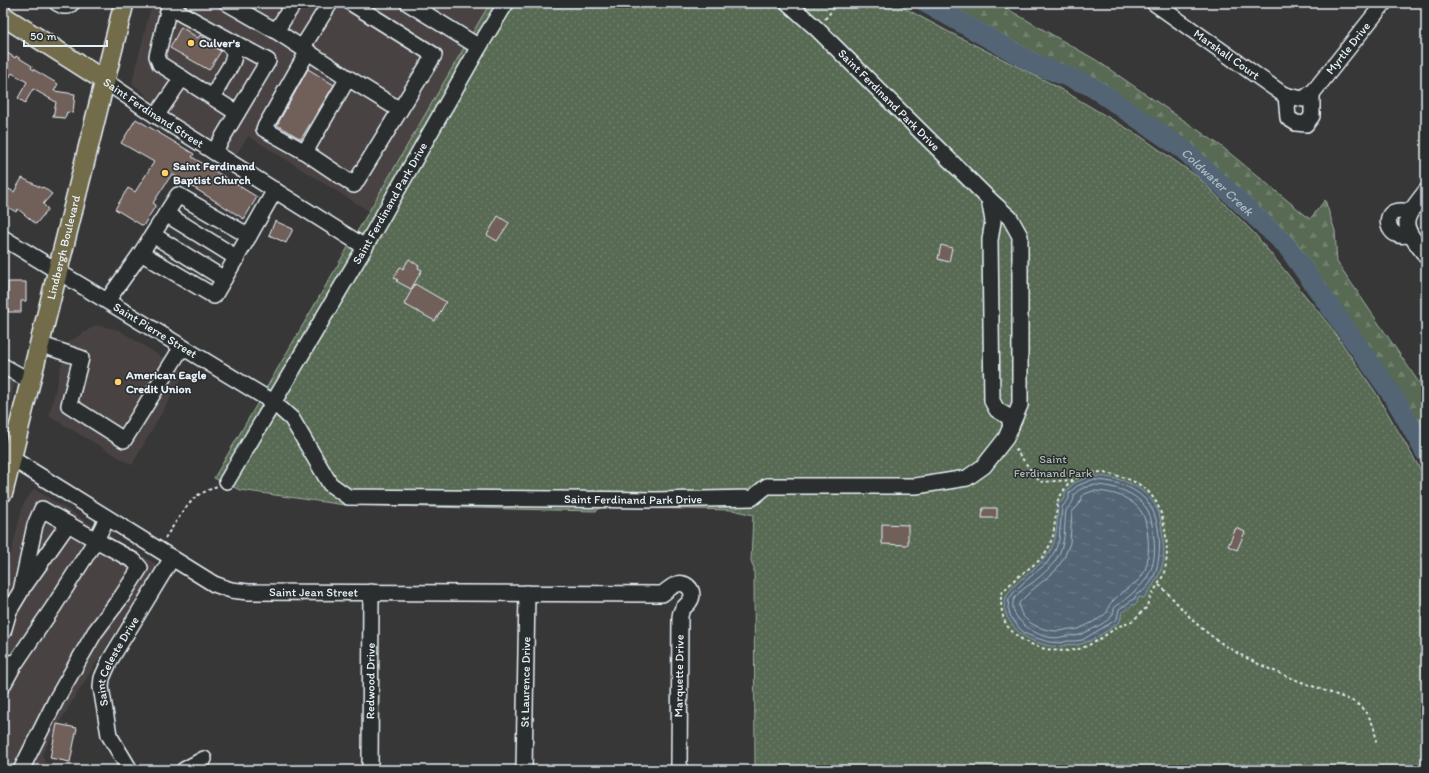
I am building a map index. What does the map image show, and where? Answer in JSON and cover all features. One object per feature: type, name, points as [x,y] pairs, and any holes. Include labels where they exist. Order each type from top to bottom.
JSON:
[{"type":"main road","name":"Lindbergh Boulevard","points":[[3,492],[7,456],[30,381],[124,3]]},
{"type":"main road","name":"Saint Ferdinand Street","points":[[3,16],[105,81]]},
{"type":"street","points":[[56,3],[63,6],[68,6],[72,3]]},
{"type":"street","points":[[227,3],[243,7],[305,50],[400,110]]},
{"type":"street","points":[[276,30],[294,3]]},
{"type":"street","points":[[330,3],[264,129],[305,152],[354,185],[434,55],[351,3]]},
{"type":"street","points":[[408,3],[479,47]]},
{"type":"street","name":"Saint Ferdinand Park Drive","points":[[228,481],[365,247],[479,47],[506,3]]},
{"type":"street","name":"Saint Ferdinand Park Drive","points":[[273,402],[292,419],[330,484],[348,497],[656,500],[752,498],[767,486],[916,486],[967,478],[984,466],[1009,433],[1020,405],[1020,236],[1010,218],[817,29],[788,3]]},
{"type":"street","name":"Marshall Court","points":[[1154,3],[1286,96],[1308,96]]},
{"type":"street","name":"Myrtle Drive","points":[[1308,96],[1384,3]]},
{"type":"street","points":[[214,152],[268,62],[203,26],[169,5],[157,56],[160,64],[237,113]]},
{"type":"street","points":[[203,26],[206,32],[228,45],[232,49],[234,55],[232,63],[214,98]]},
{"type":"street","points":[[156,116],[182,78]]},
{"type":"street","points":[[305,152],[348,78]]},
{"type":"street","name":"Saint Ferdinand Street","points":[[105,81],[156,116],[365,247]]},
{"type":"street","points":[[1286,96],[1288,118],[1296,123],[1306,124],[1312,116],[1308,96]]},
{"type":"street","points":[[141,253],[214,296],[275,190]]},
{"type":"street","points":[[1426,191],[1408,223],[1426,256]]},
{"type":"street","points":[[107,301],[141,253],[178,195],[249,236]]},
{"type":"street","points":[[989,199],[993,221],[990,240],[992,401],[997,410],[1009,417],[1009,433]]},
{"type":"street","points":[[166,214],[237,258]]},
{"type":"street","points":[[153,235],[224,279]]},
{"type":"street","name":"Saint Pierre Street","points":[[3,238],[273,402]]},
{"type":"street","points":[[39,344],[81,358],[69,405],[124,440],[182,347]]},
{"type":"street","points":[[3,366],[30,381]]},
{"type":"street","name":"Saint Jean Street","points":[[7,456],[214,584],[231,590],[248,592],[662,594]]},
{"type":"street","points":[[21,591],[35,525],[42,509],[134,561],[140,568],[122,596],[95,632],[57,698],[27,769]]},
{"type":"street","points":[[3,685],[8,663],[54,606],[96,540],[107,518]]},
{"type":"street","points":[[3,632],[9,611],[21,591],[68,524]]},
{"type":"street","points":[[134,561],[143,540]]},
{"type":"street","name":"Saint Celeste Drive","points":[[130,770],[109,735],[102,696],[102,678],[110,660],[172,558]]},
{"type":"street","points":[[676,584],[683,584],[689,587],[692,594],[690,600],[681,610],[669,597],[662,594],[676,584]]},
{"type":"street","name":"Redwood Drive","points":[[370,770],[371,592]]},
{"type":"street","name":"St Laurence Drive","points":[[524,770],[527,593]]},
{"type":"street","name":"Marquette Drive","points":[[678,770],[681,610]]},
{"type":"street","points":[[184,770],[204,759]]},
{"type":"path","points":[[831,3],[833,10]]},
{"type":"path","points":[[817,29],[838,3]]},
{"type":"path","points":[[1009,433],[1040,482],[1073,480]]},
{"type":"path","points":[[1098,472],[1120,476],[1135,482],[1149,492],[1158,504],[1163,519],[1166,537],[1165,570],[1158,585],[1148,601],[1147,607],[1128,623],[1120,625],[1105,637],[1074,650],[1056,651],[1036,646],[1017,637],[1006,624],[1001,609],[1001,594],[1014,580],[1041,559],[1048,549],[1053,536],[1058,500],[1067,485],[1081,475],[1098,472]]},
{"type":"path","points":[[157,549],[184,510],[196,496],[228,481]]},
{"type":"path","points":[[1158,585],[1189,618],[1224,645],[1257,663],[1359,705],[1369,715],[1374,726],[1376,743]]},
{"type":"shaded area","points":[[152,3],[420,3],[478,39],[377,216],[248,136],[235,157],[177,122],[132,83]]},
{"type":"shaded area","points":[[425,3],[524,3],[495,47]]},
{"type":"shaded area","points":[[96,325],[119,330],[185,372],[132,465],[49,416],[67,343]]},
{"type":"shaded area","points":[[3,361],[18,371],[3,428]]},
{"type":"shaded area","points":[[34,489],[157,565],[68,708],[42,754],[47,770],[3,770],[3,585],[23,505]]},
{"type":"green space","name":"Saint Ferdinand Park","points":[[490,3],[895,3],[1052,84],[1140,136],[1198,177],[1254,233],[1330,326],[1376,393],[1419,467],[1426,483],[1426,770],[755,770],[754,568],[751,561],[753,515],[733,510],[602,507],[596,511],[345,505],[240,490],[214,478]]},
{"type":"green space","points":[[945,3],[997,3],[1096,60],[1221,146],[1310,219],[1325,200],[1335,231],[1337,262],[1426,393],[1426,431],[1295,240],[1196,149],[1098,79],[1044,58]]},
{"type":"water","points":[[1091,476],[1101,476],[1129,483],[1145,493],[1152,500],[1159,516],[1163,539],[1164,556],[1161,570],[1157,579],[1144,598],[1139,597],[1136,604],[1122,612],[1120,621],[1097,637],[1079,645],[1069,644],[1051,646],[1035,642],[1014,628],[1005,611],[1005,601],[1017,583],[1045,558],[1051,549],[1056,533],[1058,504],[1065,498],[1065,492],[1074,483]]},
{"type":"building","points":[[181,27],[198,38],[200,35],[211,42],[215,48],[221,51],[209,70],[170,48]]},
{"type":"building","points":[[3,50],[15,58],[16,56],[32,66],[31,68],[58,84],[54,91],[75,94],[73,113],[67,112],[65,118],[53,117],[56,102],[33,89],[25,103],[18,98],[27,82],[12,73],[3,88]]},
{"type":"building","points":[[308,69],[334,85],[301,139],[277,125]]},
{"type":"building","name":"Saint Ferdinand Baptist Church","points":[[136,119],[194,154],[192,157],[257,197],[244,219],[172,174],[153,203],[156,205],[143,226],[115,209],[128,188],[135,192],[154,162],[121,143]]},
{"type":"building","points":[[22,178],[42,188],[43,187],[52,194],[43,204],[48,209],[36,224],[18,209],[16,212],[3,204],[3,196],[7,188],[14,192]]},
{"type":"building","points":[[498,216],[509,223],[497,241],[487,235]]},
{"type":"building","points":[[275,221],[293,229],[286,243],[269,235]]},
{"type":"building","points":[[941,245],[952,248],[949,262],[938,259]]},
{"type":"building","points":[[409,259],[422,270],[411,289],[396,281],[398,280],[394,278],[400,267],[403,269]]},
{"type":"building","points":[[8,282],[26,282],[26,301],[21,301],[21,312],[8,312]]},
{"type":"building","points":[[415,284],[446,302],[435,321],[404,304]]},
{"type":"building","points":[[983,508],[997,508],[997,518],[982,518]]},
{"type":"building","points":[[882,524],[908,525],[908,545],[882,544]]},
{"type":"building","points":[[1236,528],[1245,532],[1237,550],[1228,546]]},
{"type":"building","points":[[57,724],[77,728],[70,762],[50,758]]},
{"type":"waterway","name":"Coldwater Creek","points":[[926,3],[1035,64],[1091,86],[1184,150],[1287,246],[1394,397],[1426,453]]},
{"type":"place","name":"Culver's","points":[[191,43]]},
{"type":"place","name":"Saint Ferdinand Baptist Church","points":[[165,173]]},
{"type":"place","name":"American Eagle Credit Union","points":[[118,382]]}]
